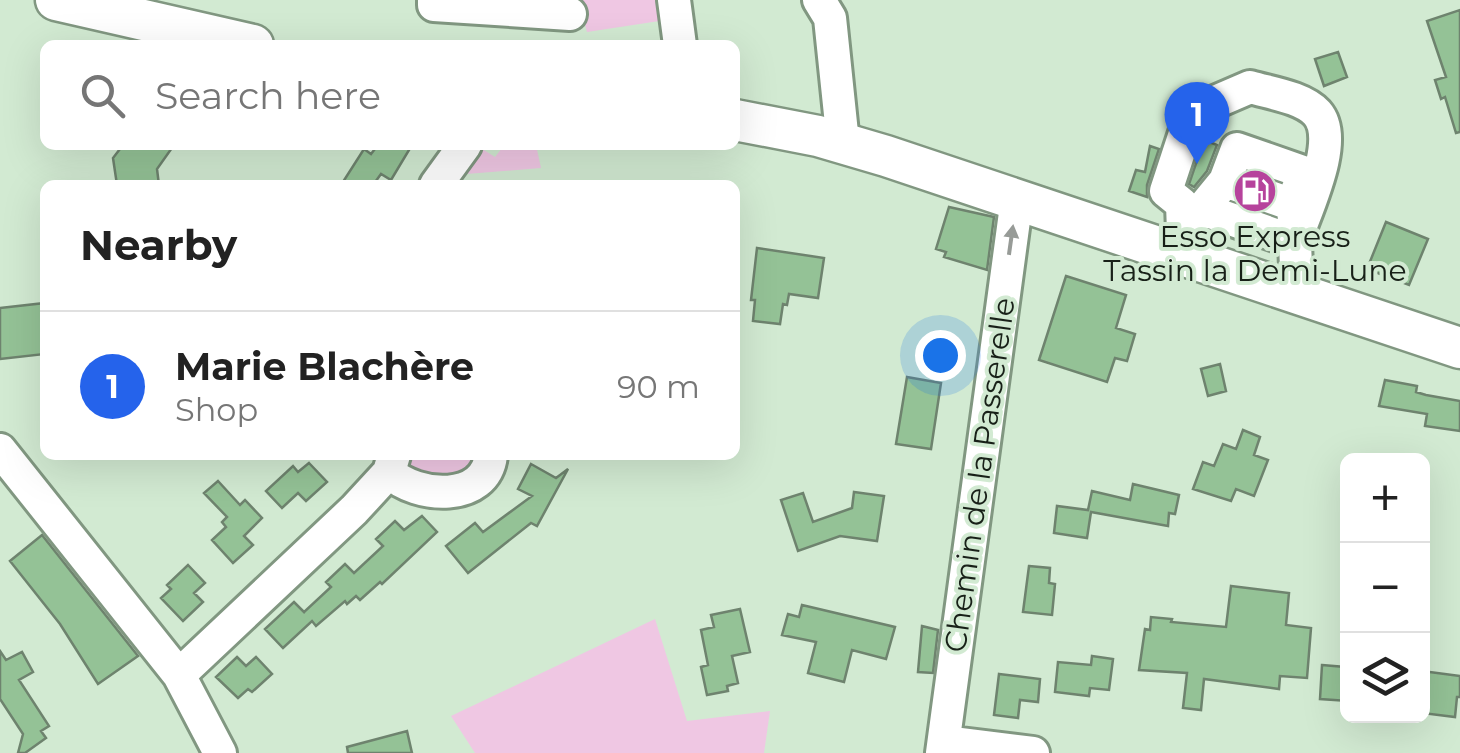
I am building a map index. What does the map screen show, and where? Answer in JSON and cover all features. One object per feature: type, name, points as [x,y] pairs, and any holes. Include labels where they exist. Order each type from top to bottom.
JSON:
[{"type":"main road","points":[[56,0],[169,13],[240,40]]},
{"type":"main road","points":[[740,121],[843,143],[1017,198],[1184,230],[1297,293],[1460,348]]},
{"type":"street","points":[[434,0],[434,6],[565,20]]},
{"type":"street","points":[[674,0],[679,40]]},
{"type":"street","points":[[819,0],[830,18],[843,143]]},
{"type":"street","points":[[1184,230],[1182,204],[1166,190],[1192,112],[1250,86],[1304,104],[1317,113],[1324,126],[1326,148],[1295,242]]},
{"type":"street","points":[[440,180],[461,150]]},
{"type":"street","points":[[1184,230],[1226,181],[1293,205],[1297,293]]},
{"type":"street","name":"Chemin de la Passerelle","points":[[943,748],[1017,198]]},
{"type":"street","points":[[1184,230],[1295,242]]},
{"type":"street","points":[[0,450],[180,674],[220,753]]},
{"type":"street","points":[[180,674],[354,510],[391,463],[406,484],[460,491],[475,487],[485,476],[489,460]]},
{"type":"street","points":[[943,748],[1033,753]]},
{"type":"shaded area","points":[[578,0],[663,0],[666,20],[587,32]]},
{"type":"shaded area","points":[[472,150],[484,150],[495,157],[500,150],[537,150],[541,168],[454,175]]},
{"type":"shaded area","points":[[406,460],[478,460],[471,480],[407,473]]},
{"type":"shaded area","points":[[655,619],[687,721],[770,711],[764,753],[475,753],[451,716]]},
{"type":"building","points":[[1460,10],[1460,132],[1456,133],[1445,97],[1441,99],[1435,80],[1446,77],[1427,21]]},
{"type":"building","points":[[1338,52],[1347,77],[1324,86],[1315,59]]},
{"type":"building","points":[[1204,140],[1217,145],[1207,171],[1194,187],[1189,184]]},
{"type":"building","points":[[1150,146],[1159,149],[1147,197],[1129,191],[1136,170],[1145,172]]},
{"type":"building","points":[[119,150],[170,150],[157,169],[158,180],[116,180],[113,158]]},
{"type":"building","points":[[363,150],[371,154],[374,150],[409,150],[391,180],[381,174],[377,180],[344,180]]},
{"type":"building","points":[[949,207],[994,217],[987,270],[944,257],[946,252],[936,249]]},
{"type":"building","points":[[1386,222],[1428,239],[1409,285],[1367,269]]},
{"type":"building","points":[[757,248],[824,258],[818,298],[789,294],[780,324],[753,321],[755,300],[751,300]]},
{"type":"building","points":[[1066,276],[1126,295],[1116,328],[1135,334],[1127,361],[1115,358],[1107,382],[1039,360]]},
{"type":"building","points":[[40,304],[40,355],[0,359],[0,308]]},
{"type":"building","points":[[1220,364],[1226,391],[1208,396],[1201,369]]},
{"type":"building","points":[[907,377],[941,383],[931,449],[896,444]]},
{"type":"building","points":[[1385,380],[1417,386],[1416,392],[1426,395],[1460,401],[1460,431],[1425,426],[1427,414],[1379,406]]},
{"type":"building","points":[[1243,430],[1260,437],[1254,455],[1268,460],[1254,496],[1236,489],[1231,501],[1193,489],[1203,462],[1214,466],[1223,444],[1236,449]]},
{"type":"building","points":[[309,463],[327,482],[306,501],[298,493],[282,508],[266,491],[293,466],[298,472]]},
{"type":"building","points":[[531,464],[556,478],[568,469],[537,526],[531,523],[468,573],[446,546],[475,523],[483,532],[532,496],[518,489]]},
{"type":"building","points":[[218,481],[240,505],[245,500],[262,518],[244,536],[253,545],[233,563],[212,540],[226,527],[222,522],[227,517],[204,493]]},
{"type":"building","points":[[1133,484],[1179,495],[1175,514],[1169,513],[1168,526],[1091,512],[1087,538],[1054,533],[1057,506],[1088,510],[1092,491],[1130,500]]},
{"type":"building","points":[[854,492],[884,496],[877,541],[840,536],[798,551],[781,500],[803,493],[813,522],[852,508]]},
{"type":"building","points":[[422,516],[437,532],[382,584],[360,600],[356,596],[347,604],[345,601],[316,626],[312,621],[283,648],[265,629],[294,602],[304,612],[331,587],[326,582],[345,564],[354,573],[383,546],[376,539],[395,521],[404,530]]},
{"type":"building","points":[[42,535],[138,656],[98,684],[60,624],[10,561]]},
{"type":"building","points":[[188,565],[205,583],[194,593],[203,602],[183,621],[161,598],[171,589],[167,585]]},
{"type":"building","points":[[1029,566],[1050,568],[1049,583],[1055,584],[1052,615],[1023,612]]},
{"type":"building","points":[[1231,586],[1289,593],[1286,625],[1311,628],[1307,678],[1280,676],[1279,689],[1204,679],[1201,710],[1183,708],[1187,673],[1139,670],[1145,629],[1150,630],[1151,617],[1226,627]]},
{"type":"building","points":[[802,605],[895,627],[886,659],[852,650],[844,682],[808,673],[816,642],[782,635],[788,614],[799,617]]},
{"type":"building","points":[[740,609],[750,652],[732,656],[738,683],[727,686],[728,691],[707,695],[701,667],[708,665],[701,630],[714,627],[711,615]]},
{"type":"building","points":[[922,626],[938,630],[933,673],[918,672]]},
{"type":"building","points":[[0,651],[6,660],[22,652],[33,672],[19,680],[49,726],[41,731],[46,738],[25,753],[18,753],[23,734],[0,699]]},
{"type":"building","points":[[1092,656],[1113,659],[1109,690],[1090,688],[1089,696],[1055,692],[1058,662],[1091,665]]},
{"type":"building","points":[[237,657],[246,666],[256,657],[272,674],[252,692],[248,689],[238,698],[216,677]]},
{"type":"building","points":[[1322,665],[1340,667],[1340,700],[1320,699]]},
{"type":"building","points":[[1430,672],[1460,676],[1455,717],[1430,714]]},
{"type":"building","points":[[999,674],[1040,679],[1038,702],[1020,700],[1018,718],[994,715]]},
{"type":"building","points":[[407,731],[412,753],[348,753],[347,747]]},
{"type":"place","name":"Marie Blachère","points":[[1197,164]]},
{"type":"place","name":"Esso Express Tassin la Demi-Lune","points":[[1255,191]]}]
